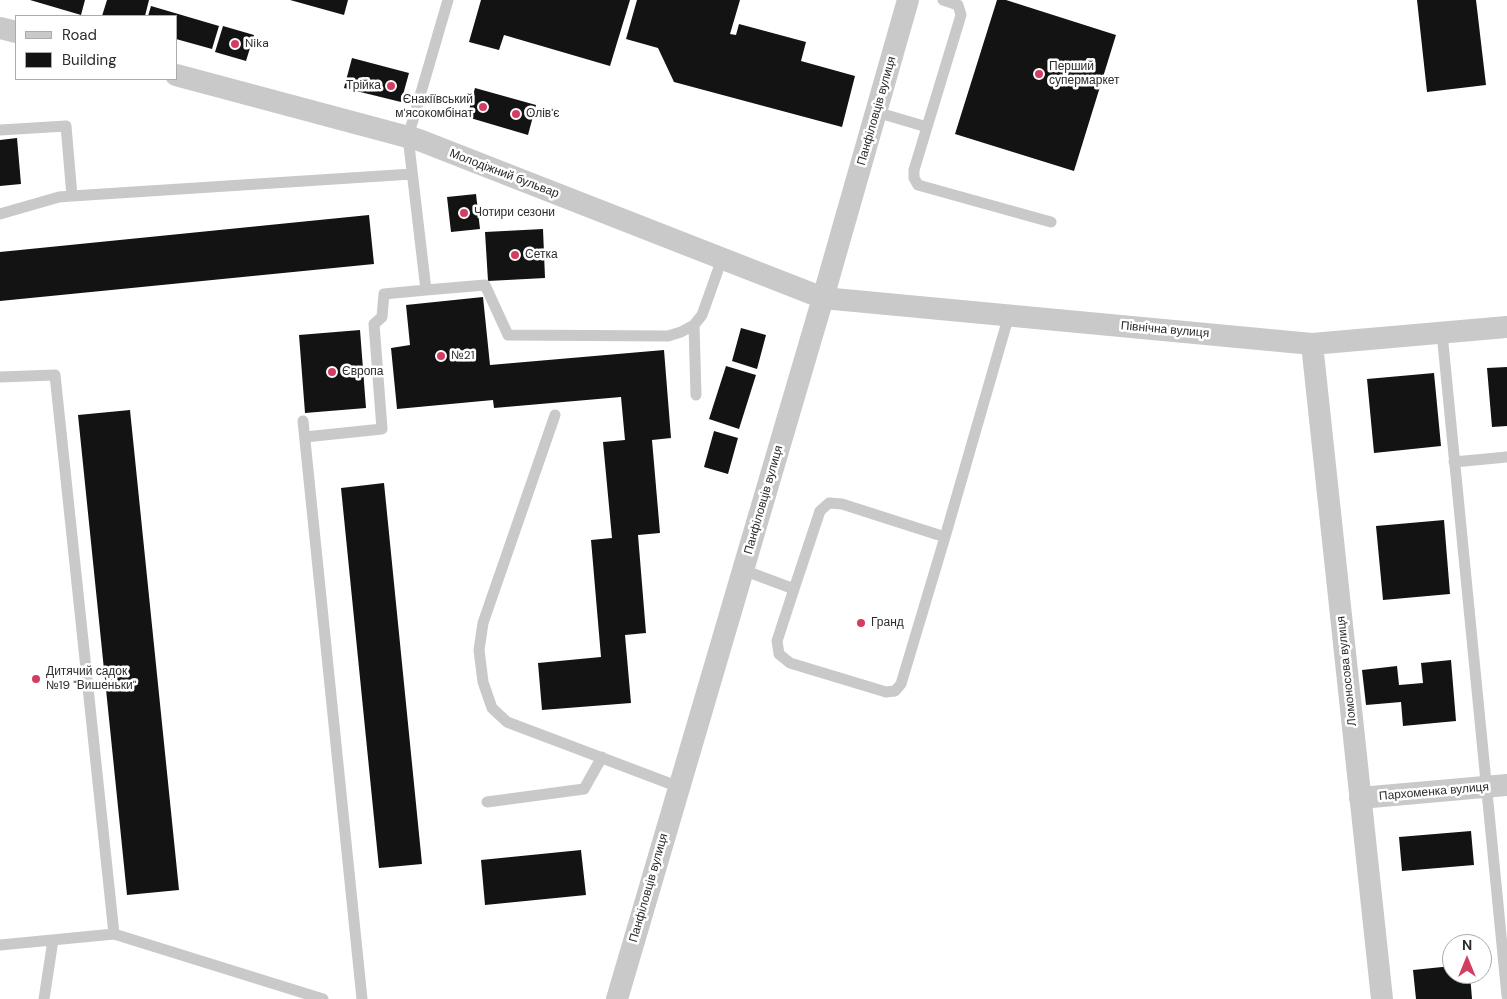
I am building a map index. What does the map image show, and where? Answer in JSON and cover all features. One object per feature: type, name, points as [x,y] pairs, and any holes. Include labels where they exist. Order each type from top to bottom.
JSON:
[{"type":"street","name":"Панфіловців вулиця","points":[[617,999],[823,298],[908,0]]},
{"type":"street","points":[[0,28],[15,32]]},
{"type":"street","name":"Молодіжний бульвар","points":[[178,76],[419,140],[823,298]]},
{"type":"street","name":"Північна вулиця","points":[[823,298],[1312,344],[1507,327]]},
{"type":"street","name":"Ломоносова вулиця","points":[[1312,344],[1382,999]]},
{"type":"street","name":"Пархоменка вулиця","points":[[1360,798],[1496,786]]},
{"type":"lane","points":[[426,290],[408,137],[448,0]]},
{"type":"lane","points":[[943,0],[958,5],[961,16],[914,170],[914,178],[918,185],[1051,222]]},
{"type":"lane","points":[[876,112],[927,127]]},
{"type":"lane","points":[[0,130],[66,126],[72,196]]},
{"type":"lane","points":[[0,214],[59,197],[412,174]]},
{"type":"lane","points":[[305,437],[382,429],[374,324],[382,317],[384,294],[485,285],[508,335],[668,336],[694,325],[702,316],[722,259]]},
{"type":"lane","points":[[945,537],[842,504],[829,503],[820,511],[794,589],[777,641],[779,654],[790,663],[886,692],[895,691],[901,684],[945,537],[1009,316]]},
{"type":"lane","points":[[694,325],[696,395]]},
{"type":"lane","points":[[1442,333],[1454,462],[1496,786],[1507,996]]},
{"type":"lane","points":[[0,377],[55,375],[114,934]]},
{"type":"lane","points":[[555,415],[483,623],[479,650],[483,682],[492,708],[507,722],[679,786]]},
{"type":"lane","points":[[303,421],[362,999]]},
{"type":"lane","points":[[1454,462],[1507,457]]},
{"type":"lane","points":[[743,570],[794,589]]},
{"type":"lane","points":[[487,802],[584,789],[602,757]]},
{"type":"lane","points":[[0,945],[114,934],[323,999]]},
{"type":"lane","points":[[44,999],[53,940]]},
{"type":"building","points":[[30,0],[85,0],[81,15]]},
{"type":"building","points":[[107,0],[149,0],[145,15],[102,15]]},
{"type":"building","points":[[290,0],[348,0],[344,15]]},
{"type":"building","points":[[481,0],[630,0],[610,66],[504,35],[499,50],[469,42]]},
{"type":"building","points":[[637,0],[740,0],[730,34],[736,35],[739,24],[806,42],[801,61],[855,76],[842,127],[674,82],[658,48],[626,39]]},
{"type":"building","name":"Перший супермаркет","points":[[997,0],[1006,0],[1116,35],[1074,171],[955,134]]},
{"type":"building","points":[[1417,0],[1476,0],[1486,85],[1427,92]]},
{"type":"building","points":[[151,6],[219,26],[212,49],[178,40],[178,15],[148,15]]},
{"type":"building","name":"Nika","points":[[223,26],[254,35],[246,61],[215,52]]},
{"type":"building","points":[[352,58],[409,73],[401,102],[344,88]]},
{"type":"building","points":[[475,88],[536,105],[528,135],[467,117]]},
{"type":"building","points":[[17,138],[21,184],[0,186],[0,140]]},
{"type":"building","name":"Чотири сезони","points":[[476,194],[480,229],[451,232],[447,197]]},
{"type":"building","points":[[369,215],[374,264],[0,301],[0,252]]},
{"type":"building","name":"Сетка","points":[[543,229],[545,278],[488,281],[485,232]]},
{"type":"building","points":[[483,297],[490,365],[664,350],[671,438],[652,440],[660,533],[638,535],[646,633],[625,635],[631,703],[542,710],[538,663],[601,657],[591,540],[612,538],[603,442],[625,440],[621,397],[494,408],[493,400],[397,409],[391,348],[410,345],[406,305]]},
{"type":"building","points":[[741,328],[766,335],[757,369],[732,361]]},
{"type":"building","name":"Європа","points":[[360,330],[366,408],[305,413],[299,335]]},
{"type":"building","points":[[726,366],[756,375],[739,429],[709,419]]},
{"type":"building","points":[[1507,367],[1507,426],[1492,427],[1487,368]]},
{"type":"building","points":[[1434,373],[1441,446],[1374,453],[1367,379]]},
{"type":"building","points":[[130,410],[179,890],[127,895],[78,415]]},
{"type":"building","points":[[714,431],[738,438],[728,474],[704,467]]},
{"type":"building","points":[[384,483],[422,864],[379,868],[341,488]]},
{"type":"building","points":[[1444,520],[1450,594],[1383,600],[1376,526]]},
{"type":"building","points":[[1451,660],[1456,721],[1403,726],[1401,702],[1366,705],[1362,670],[1397,666],[1399,685],[1423,683],[1421,663]]},
{"type":"building","points":[[1471,831],[1474,865],[1402,871],[1399,837]]},
{"type":"building","points":[[581,850],[586,895],[485,905],[481,860]]},
{"type":"building","points":[[1442,967],[1442,984],[1471,984],[1472,999],[1416,999],[1413,970]]},
{"type":"place","name":"Nika","points":[[235,44]]},
{"type":"place","name":"Перший супермаркет","points":[[1039,74]]},
{"type":"place","name":"Трійка","points":[[391,86]]},
{"type":"place","name":"Єнакіївський м'ясокомбінат","points":[[483,107]]},
{"type":"place","name":"Олів'є","points":[[516,114]]},
{"type":"place","name":"Чотири сезони","points":[[464,213]]},
{"type":"place","name":"Сетка","points":[[515,255]]},
{"type":"place","name":"№21","points":[[441,356]]},
{"type":"place","name":"Європа","points":[[332,372]]},
{"type":"place","name":"Гранд","points":[[861,623]]},
{"type":"place","name":"Дитячий садок №19 \"Вишеньки\"","points":[[36,679]]}]
